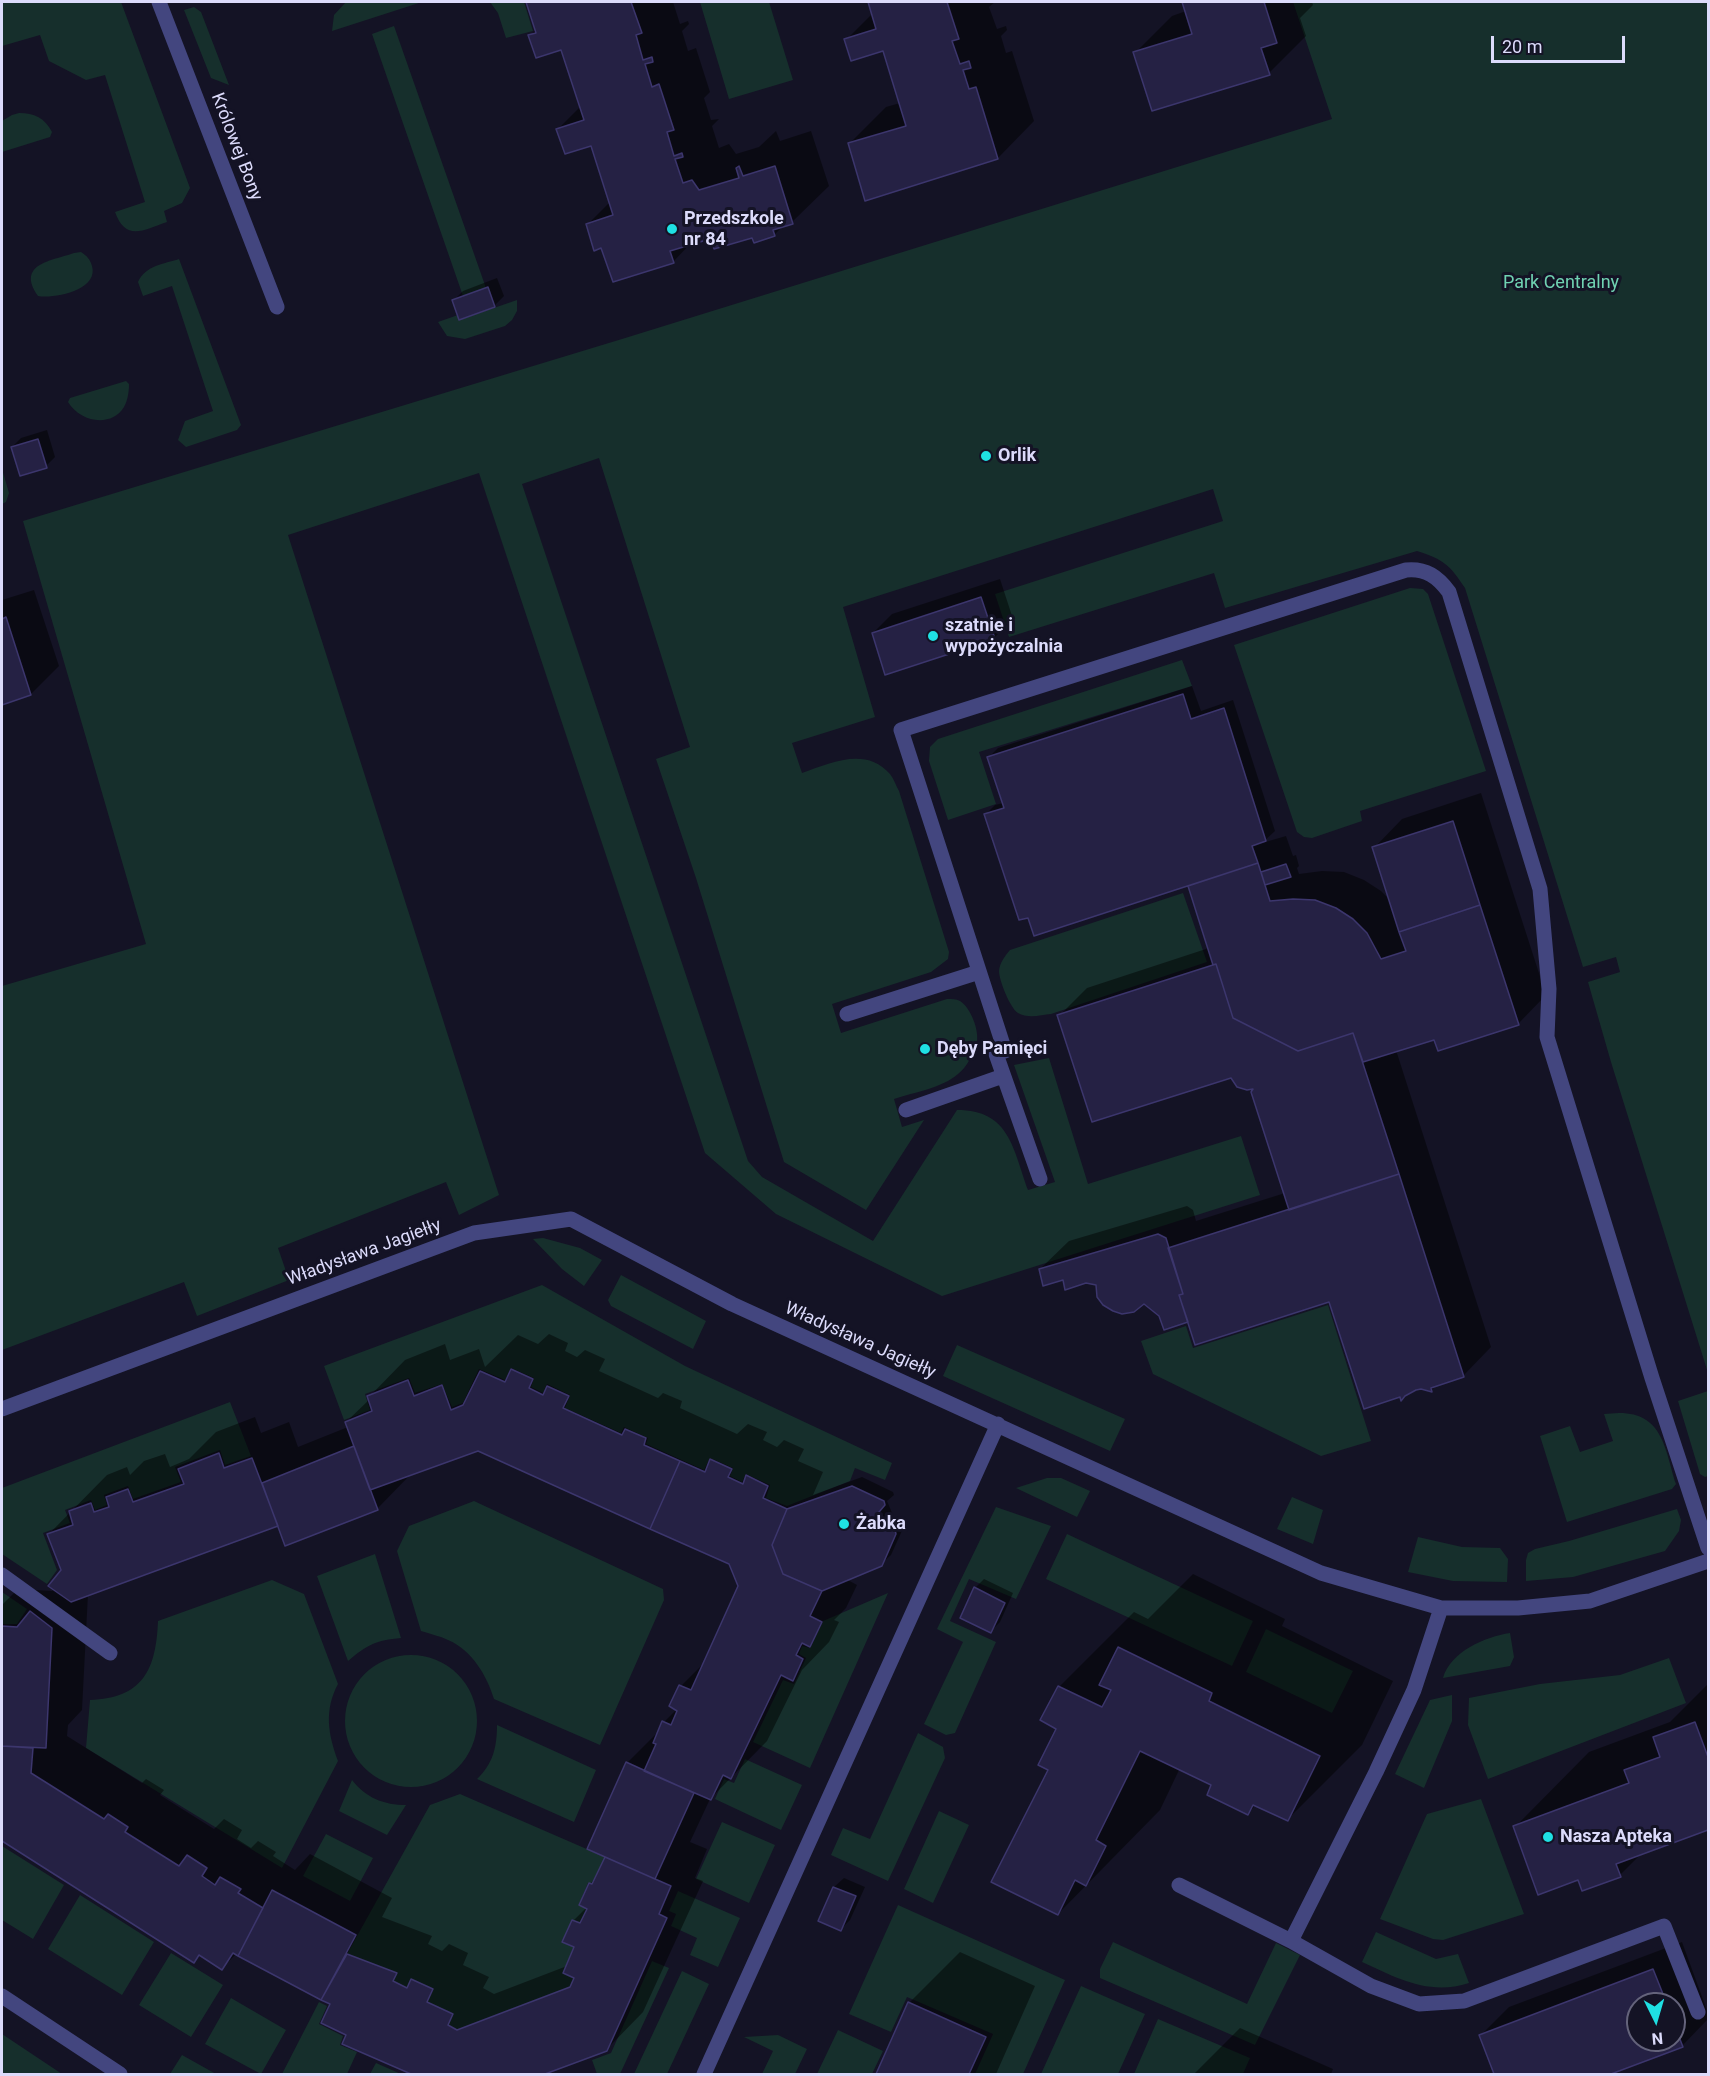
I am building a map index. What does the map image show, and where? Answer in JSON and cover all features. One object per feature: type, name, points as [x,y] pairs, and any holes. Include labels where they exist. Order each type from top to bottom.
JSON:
[{"type":"street","name":"Królowej Bony","points":[[159,2],[277,307]]},
{"type":"street","points":[[1040,1179],[996,1054],[1005,1051],[901,730],[1406,570],[1418,569],[1441,581],[1449,592],[1540,889],[1549,989],[1547,1037],[1652,1378],[1708,1548]]},
{"type":"street","points":[[847,1014],[979,972]]},
{"type":"street","points":[[906,1110],[1003,1076]]},
{"type":"street","name":"Władysława Jagiełły","points":[[2,1409],[474,1233],[571,1219],[732,1304],[1321,1574],[1441,1608],[1518,1608],[1590,1601],[1708,1562]]},
{"type":"street","points":[[704,2074],[998,1424]]},
{"type":"street","points":[[2,1575],[110,1653]]},
{"type":"street","points":[[1291,1941],[1376,1772],[1414,1690],[1441,1608]]},
{"type":"street","points":[[1179,1885],[1291,1941],[1371,1986],[1419,2004],[1464,2001],[1664,1926],[1698,2012]]},
{"type":"street","points":[[2,1996],[120,2074]]},
{"type":"green space","points":[[2,2],[121,2],[190,188],[182,203],[164,211],[167,222],[143,230],[130,230],[119,221],[115,212],[145,202],[105,75],[86,80],[49,61],[40,35],[2,46]]},
{"type":"green space","points":[[346,2],[422,2],[332,31],[334,15]]},
{"type":"green space","points":[[490,2],[524,2],[533,31],[506,38],[498,13]]},
{"type":"green space","points":[[700,2],[769,2],[793,80],[729,99]]},
{"type":"green space","name":"Park Centralny","points":[[1293,2],[1708,2],[1708,1373],[1588,982],[1620,972],[1616,957],[1583,967],[1465,588],[1445,564],[1417,551],[1225,608],[1214,573],[1009,637],[995,594],[1223,521],[1213,489],[843,607],[875,717],[792,743],[802,773],[848,759],[859,759],[870,761],[890,774],[899,791],[949,952],[948,959],[931,972],[832,1004],[841,1033],[947,999],[955,999],[964,1004],[977,1032],[976,1046],[972,1055],[964,1068],[952,1079],[894,1099],[902,1127],[924,1120],[866,1210],[784,1162],[696,878],[656,759],[690,747],[599,458],[522,484],[748,1161],[762,1177],[873,1241],[957,1110],[975,1112],[999,1125],[1013,1147],[1028,1190],[1055,1182],[1014,1065],[1049,1058],[1088,1184],[1241,1136],[1260,1195],[942,1296],[776,1214],[705,1153],[479,473],[288,535],[499,1195],[459,1215],[446,1182],[278,1248],[289,1280],[197,1316],[184,1282],[2,1350],[2,986],[146,944],[23,521],[622,339],[1332,119]]},
{"type":"green space","points":[[194,7],[201,12],[229,85],[211,78],[184,10]]},
{"type":"green space","points":[[394,26],[486,288],[463,296],[372,34]]},
{"type":"green space","points":[[19,113],[34,115],[42,120],[52,132],[50,137],[2,152],[2,121]]},
{"type":"green space","points":[[81,252],[92,266],[89,281],[82,287],[64,294],[38,296],[32,285],[31,277],[34,270],[47,262]]},
{"type":"green space","points":[[179,259],[241,425],[237,430],[186,447],[178,440],[185,421],[213,411],[172,286],[143,296],[138,282],[141,276],[151,269]]},
{"type":"green space","points":[[517,300],[517,311],[505,326],[465,339],[447,336],[438,322],[458,315],[459,320]]},
{"type":"green space","points":[[126,381],[129,387],[124,407],[111,418],[96,420],[88,418],[73,409],[68,402],[70,398]]},
{"type":"green space","points":[[2,469],[9,493],[6,502],[2,504]]},
{"type":"green space","points":[[1410,588],[1423,589],[1428,594],[1486,771],[1360,811],[1362,821],[1312,838],[1304,837],[1297,832],[1234,645]]},
{"type":"green space","points":[[1182,660],[1192,686],[979,752],[996,804],[948,820],[929,761],[930,747],[938,739]]},
{"type":"green space","points":[[1183,893],[1207,962],[1051,1014],[1026,1016],[1018,1013],[1008,1000],[999,971],[1010,950]]},
{"type":"green space","points":[[543,1238],[580,1248],[602,1260],[584,1286],[562,1269],[533,1239]]},
{"type":"green space","points":[[621,1275],[706,1321],[693,1349],[611,1306],[608,1300]]},
{"type":"green space","points":[[542,1285],[685,1366],[892,1463],[885,1480],[855,1468],[850,1481],[787,1506],[766,1498],[770,1485],[746,1474],[742,1482],[730,1476],[733,1468],[710,1458],[704,1470],[646,1444],[648,1438],[624,1427],[621,1433],[565,1408],[570,1395],[547,1384],[543,1393],[531,1387],[534,1378],[511,1368],[505,1380],[479,1369],[463,1403],[452,1407],[442,1384],[415,1393],[409,1378],[365,1394],[370,1410],[344,1420],[324,1366]]},
{"type":"green space","points":[[1328,1305],[1371,1441],[1321,1456],[1153,1374],[1141,1341],[1186,1326],[1193,1348]]},
{"type":"green space","points":[[957,1345],[1125,1419],[1110,1451],[943,1376]]},
{"type":"green space","points":[[1708,1391],[1708,1476],[1705,1477],[1700,1474],[1678,1401]]},
{"type":"green space","points":[[230,1402],[251,1456],[225,1465],[220,1450],[175,1467],[181,1482],[133,1499],[128,1486],[104,1495],[107,1505],[95,1510],[91,1500],[65,1510],[70,1523],[43,1533],[57,1570],[47,1584],[2,1554],[2,1488]]},
{"type":"green space","points":[[1619,1413],[1645,1419],[1653,1426],[1665,1446],[1676,1484],[1672,1489],[1567,1522],[1540,1436],[1570,1426],[1580,1452],[1613,1441],[1604,1414]]},
{"type":"green space","points":[[1047,1478],[1061,1478],[1090,1491],[1077,1517],[1016,1488]]},
{"type":"green space","points":[[1292,1497],[1323,1510],[1313,1544],[1277,1529]]},
{"type":"green space","points":[[474,1501],[663,1589],[664,1600],[600,1745],[494,1699],[483,1673],[464,1650],[457,1644],[421,1631],[397,1551],[409,1526]]},
{"type":"green space","points":[[996,1507],[1051,1526],[1016,1599],[969,1579],[950,1621],[996,1642],[955,1733],[946,1735],[924,1724],[963,1642],[937,1629]]},
{"type":"green space","points":[[1677,1509],[1681,1520],[1679,1531],[1665,1551],[1573,1577],[1526,1581],[1526,1560],[1528,1553],[1535,1549]]},
{"type":"green space","points":[[1067,1534],[1253,1621],[1232,1666],[1046,1579]]},
{"type":"green space","points":[[1418,1537],[1462,1547],[1500,1548],[1508,1559],[1507,1582],[1453,1581],[1408,1572]]},
{"type":"green space","points":[[375,1554],[401,1638],[372,1644],[348,1661],[317,1576]]},
{"type":"green space","points":[[272,1580],[304,1594],[338,1684],[331,1703],[329,1722],[338,1761],[282,1868],[86,1748],[90,1700],[123,1694],[143,1678],[154,1654],[158,1621]]},
{"type":"green space","points":[[2,1592],[27,1609],[17,1624],[2,1624]]},
{"type":"green space","points":[[888,1593],[810,1768],[753,1742],[783,1680],[794,1684],[806,1658],[799,1654],[802,1646],[810,1648],[823,1621]]},
{"type":"green space","points":[[1266,1629],[1353,1671],[1332,1713],[1246,1672]]},
{"type":"green space","points":[[1510,1633],[1514,1657],[1510,1666],[1443,1678],[1447,1668],[1461,1653],[1480,1642]]},
{"type":"green space","points":[[411,1655],[436,1660],[458,1674],[472,1696],[477,1721],[472,1746],[458,1768],[436,1782],[411,1787],[386,1782],[364,1768],[350,1746],[345,1721],[350,1696],[364,1674],[386,1660]]},
{"type":"green space","points":[[1669,1658],[1686,1703],[1488,1779],[1468,1725],[1469,1698],[1540,1684],[1620,1675]]},
{"type":"green space","points":[[1452,1695],[1452,1721],[1424,1788],[1395,1774],[1430,1700]]},
{"type":"green space","points":[[497,1725],[596,1770],[574,1822],[477,1779],[493,1755]]},
{"type":"green space","points":[[918,1733],[943,1747],[945,1758],[888,1881],[831,1855],[843,1828],[870,1839]]},
{"type":"green space","points":[[745,1759],[802,1785],[781,1830],[715,1799],[724,1779],[734,1783]]},
{"type":"green space","points":[[352,1780],[369,1796],[390,1804],[406,1805],[387,1835],[339,1811]]},
{"type":"green space","points":[[460,1794],[605,1857],[592,1884],[588,1883],[579,1905],[587,1909],[580,1923],[572,1920],[574,1947],[563,1973],[574,1978],[570,1987],[457,2030],[448,2025],[453,2014],[427,2002],[433,1990],[411,1980],[407,1988],[393,1981],[396,1973],[347,1954],[430,1805]]},
{"type":"green space","points":[[1481,1799],[1524,1914],[1443,1940],[1433,1939],[1380,1919],[1427,1814]]},
{"type":"green space","points":[[939,1811],[969,1825],[933,1903],[904,1889]]},
{"type":"green space","points":[[722,1822],[775,1845],[749,1903],[696,1879]]},
{"type":"green space","points":[[326,1834],[373,1858],[350,1901],[303,1876]]},
{"type":"green space","points":[[2,1846],[64,1885],[33,1939],[2,1920]]},
{"type":"green space","points":[[678,1891],[740,1918],[718,1967],[690,1955],[697,1938],[671,1926],[676,1914],[669,1911]]},
{"type":"green space","points":[[80,1895],[154,1942],[122,1995],[48,1949]]},
{"type":"green space","points":[[898,1905],[1065,1980],[1023,2074],[975,2074],[993,2034],[907,1997],[891,2032],[849,2014]]},
{"type":"green space","points":[[1376,1932],[1436,1959],[1458,1954],[1469,1983],[1440,1987],[1427,1986],[1401,1979],[1362,1962]]},
{"type":"green space","points":[[1113,1942],[1247,2004],[1276,1943],[1300,1955],[1255,2045],[1100,1978],[1100,1969]]},
{"type":"green space","points":[[171,1953],[223,1985],[191,2037],[139,2005]]},
{"type":"green space","points":[[652,1961],[669,1968],[620,2074],[597,2074],[592,2060],[611,2053]]},
{"type":"green space","points":[[682,1971],[709,1984],[667,2074],[634,2074]]},
{"type":"green space","points":[[1081,1986],[1145,2014],[1118,2074],[1041,2074]]},
{"type":"green space","points":[[231,1998],[286,2030],[261,2074],[205,2044]]},
{"type":"green space","points":[[319,2002],[327,2006],[319,2024],[343,2036],[340,2045],[357,2052],[347,2074],[282,2074]]},
{"type":"green space","points":[[1158,2019],[1250,2058],[1243,2074],[1134,2074]]},
{"type":"green space","points":[[838,2030],[883,2051],[872,2074],[817,2074]]},
{"type":"green space","points":[[2,2034],[62,2074],[2,2074]]},
{"type":"green space","points":[[778,2035],[807,2049],[795,2074],[762,2074],[773,2051],[744,2037]]},
{"type":"green space","points":[[182,2055],[216,2074],[170,2074]]},
{"type":"green space","points":[[376,2063],[401,2074],[370,2074]]},
{"type":"building","points":[[526,2],[631,2],[642,33],[636,35],[643,60],[652,57],[653,62],[645,64],[652,87],[659,84],[674,130],[667,132],[674,156],[682,153],[683,157],[675,159],[683,183],[692,180],[699,190],[739,178],[736,168],[739,166],[743,176],[775,166],[793,224],[773,230],[775,236],[754,243],[752,238],[714,249],[710,239],[670,251],[674,263],[613,282],[601,248],[594,251],[586,224],[613,215],[591,146],[565,154],[556,129],[584,120],[561,50],[536,58],[528,35],[536,33]]},
{"type":"building","points":[[868,2],[947,2],[959,39],[952,41],[960,64],[969,61],[971,68],[963,70],[969,89],[976,87],[998,159],[865,201],[848,143],[906,126],[883,51],[851,61],[844,39],[876,29]]},
{"type":"building","points":[[1182,2],[1264,2],[1277,43],[1261,48],[1270,75],[1152,111],[1133,52],[1192,34]]},
{"type":"building","points":[[488,287],[495,307],[459,320],[452,300]]},
{"type":"building","points":[[38,439],[47,468],[20,476],[11,447]]},
{"type":"building","name":"szatnie i wypożyczalnia","points":[[981,597],[995,639],[885,675],[872,633]]},
{"type":"building","points":[[6,617],[31,695],[2,705],[2,619]]},
{"type":"building","points":[[1183,694],[1191,719],[1224,708],[1266,841],[1252,846],[1258,863],[1034,936],[1028,918],[1019,920],[984,814],[1004,808],[987,757]]},
{"type":"building","points":[[1453,821],[1480,905],[1399,932],[1372,847]]},
{"type":"building","points":[[1258,863],[1270,901],[1315,900],[1336,908],[1353,919],[1367,933],[1381,959],[1406,951],[1399,932],[1480,905],[1519,1025],[1438,1051],[1434,1040],[1363,1062],[1353,1033],[1298,1051],[1233,1018],[1216,964],[1213,965],[1188,886]]},
{"type":"building","points":[[1286,864],[1291,877],[1265,885],[1261,872]]},
{"type":"building","points":[[1216,964],[1233,1018],[1298,1051],[1353,1033],[1399,1174],[1289,1210],[1251,1092],[1253,1089],[1237,1087],[1231,1078],[1092,1122],[1057,1015]]},
{"type":"building","points":[[1399,1174],[1464,1377],[1431,1388],[1432,1392],[1416,1390],[1401,1401],[1400,1397],[1364,1409],[1329,1302],[1195,1345],[1179,1295],[1183,1294],[1168,1248]]},
{"type":"building","points":[[1158,1234],[1166,1238],[1183,1294],[1179,1295],[1188,1322],[1164,1330],[1159,1316],[1144,1304],[1134,1312],[1122,1314],[1113,1311],[1103,1305],[1097,1297],[1096,1285],[1086,1283],[1065,1290],[1063,1280],[1043,1286],[1039,1269]]},
{"type":"building","points":[[511,1369],[533,1379],[529,1388],[543,1395],[547,1386],[569,1396],[563,1408],[622,1435],[625,1429],[646,1438],[644,1445],[680,1461],[650,1529],[478,1451],[370,1490],[345,1422],[372,1411],[367,1396],[408,1380],[414,1396],[442,1385],[451,1410],[463,1405],[480,1371],[505,1382]]},
{"type":"building","points":[[354,1446],[378,1510],[285,1546],[262,1483]]},
{"type":"building","points":[[219,1453],[224,1468],[252,1458],[278,1526],[71,1602],[48,1586],[61,1570],[47,1534],[73,1525],[69,1511],[91,1503],[94,1512],[109,1507],[106,1497],[128,1489],[133,1502],[184,1484],[178,1469]]},
{"type":"building","points":[[710,1459],[732,1469],[728,1477],[743,1484],[746,1475],[768,1486],[763,1498],[787,1509],[772,1545],[783,1574],[822,1591],[810,1616],[822,1622],[810,1647],[802,1643],[796,1655],[803,1659],[793,1681],[781,1675],[731,1779],[723,1775],[711,1800],[644,1771],[656,1744],[653,1743],[662,1721],[671,1725],[677,1711],[669,1706],[679,1685],[691,1690],[738,1586],[729,1564],[650,1529],[680,1461],[705,1472]]},
{"type":"building","points":[[852,1486],[884,1501],[885,1505],[879,1512],[886,1529],[895,1530],[896,1534],[882,1566],[822,1591],[783,1574],[772,1545],[787,1509]]},
{"type":"building","points":[[974,1587],[1005,1603],[991,1633],[960,1618]]},
{"type":"building","points":[[30,1611],[52,1628],[46,1748],[2,1746],[2,1626],[17,1627]]},
{"type":"building","points":[[1118,1647],[1212,1693],[1209,1701],[1320,1756],[1288,1821],[1253,1805],[1248,1815],[1207,1795],[1211,1785],[1140,1751],[1096,1840],[1106,1846],[1086,1886],[1075,1880],[1058,1915],[991,1882],[1048,1770],[1038,1765],[1056,1729],[1040,1720],[1058,1686],[1102,1707],[1111,1690],[1099,1685]]},
{"type":"building","points":[[1695,1722],[1708,1757],[1708,1830],[1616,1864],[1621,1877],[1582,1891],[1578,1880],[1538,1895],[1513,1826],[1629,1783],[1624,1770],[1660,1757],[1653,1737]]},
{"type":"building","points":[[2,1746],[33,1748],[31,1773],[104,1819],[108,1814],[128,1827],[125,1832],[179,1866],[187,1855],[207,1868],[202,1876],[215,1885],[220,1877],[241,1889],[238,1893],[263,1908],[238,1956],[233,1953],[222,1970],[199,1955],[194,1963],[2,1841]]},
{"type":"building","points":[[626,1762],[694,1793],[655,1879],[587,1849]]},
{"type":"building","points":[[605,1857],[671,1886],[659,1914],[667,1918],[607,2051],[545,2074],[411,2074],[342,2044],[346,2035],[321,2023],[330,2004],[321,2000],[347,1954],[397,1973],[393,1981],[407,1988],[411,1979],[433,1989],[427,2002],[453,2014],[448,2025],[457,2030],[570,1987],[574,1978],[563,1973],[574,1947],[562,1942],[572,1920],[580,1923],[587,1909],[579,1905]]},
{"type":"building","points":[[833,1887],[856,1896],[841,1931],[818,1921]]},
{"type":"building","points":[[272,1890],[356,1935],[321,2000],[238,1956]]},
{"type":"building","points":[[1653,1969],[1662,1992],[1626,1992],[1626,2052],[1670,2052],[1611,2074],[1494,2074],[1479,2035]]},
{"type":"building","points":[[908,2002],[986,2037],[969,2074],[876,2074]]},
{"type":"place","name":"Przedszkole nr 84","points":[[672,229]]},
{"type":"place","name":"Orlik","points":[[986,456]]},
{"type":"place","name":"szatnie i wypożyczalnia","points":[[933,636]]},
{"type":"place","name":"Dęby Pamięci","points":[[925,1049]]},
{"type":"place","name":"Żabka","points":[[844,1524]]},
{"type":"place","name":"Nasza Apteka","points":[[1548,1837]]}]
